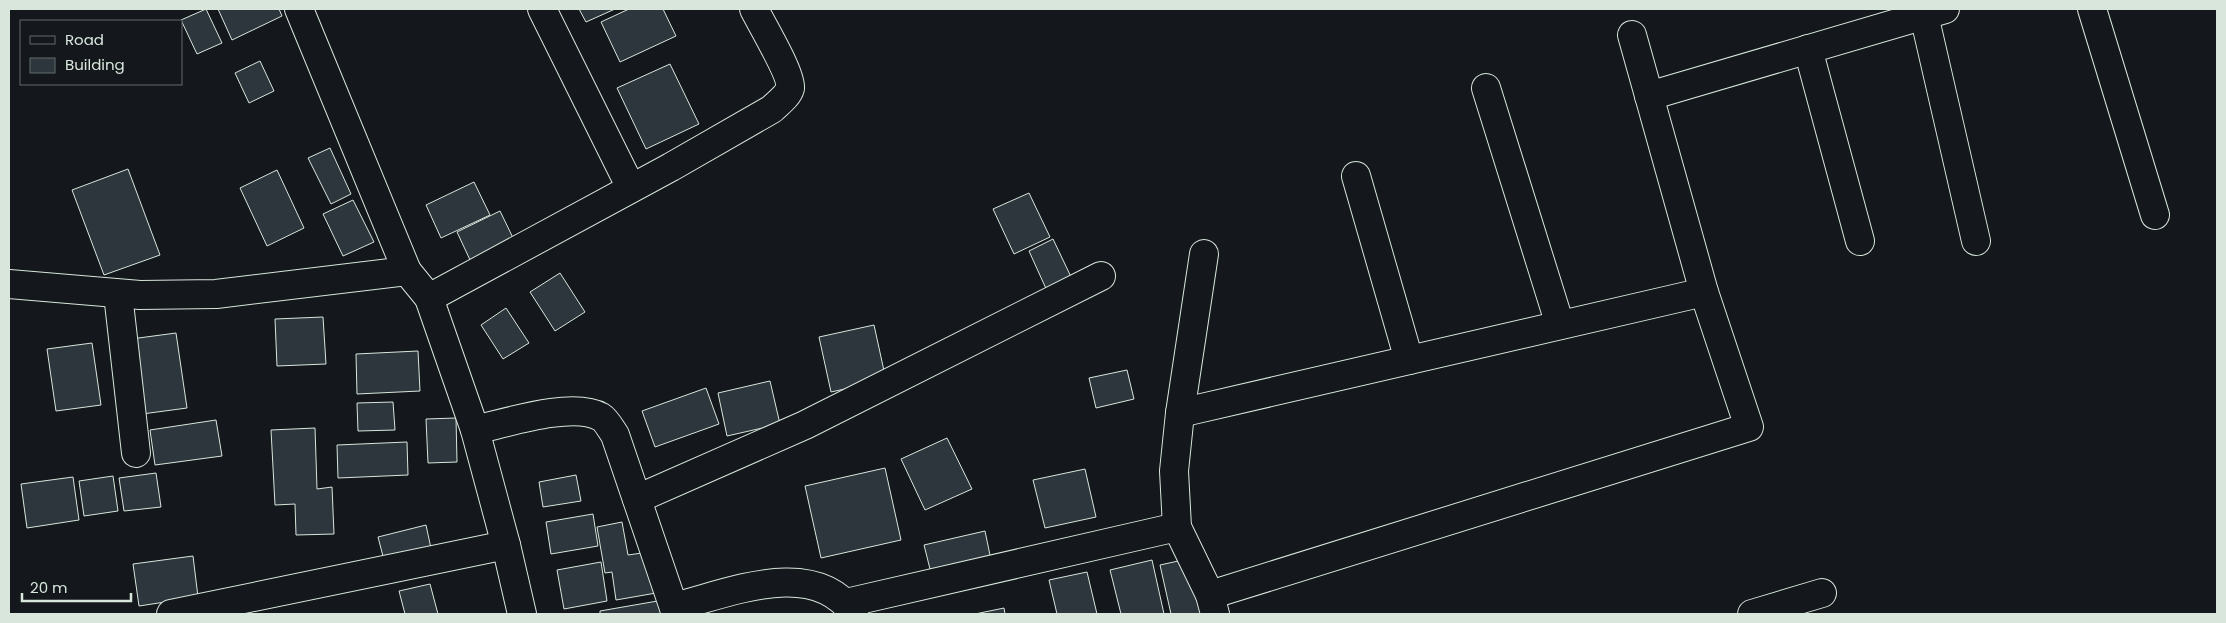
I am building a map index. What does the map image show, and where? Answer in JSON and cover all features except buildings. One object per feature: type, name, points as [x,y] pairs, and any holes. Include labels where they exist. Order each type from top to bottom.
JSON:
[{"type":"street","points":[[299,9],[406,271],[429,298],[475,430],[506,545],[522,614]]},
{"type":"street","points":[[542,9],[631,188]]},
{"type":"street","points":[[429,298],[772,109],[785,96],[790,87],[788,74],[754,9]]},
{"type":"street","points":[[2092,9],[2155,216]]},
{"type":"street","points":[[1649,96],[1934,12],[1976,241]]},
{"type":"street","points":[[1204,254],[1180,413],[1174,471],[1178,527],[1212,604],[1749,427],[1704,292],[1632,35]]},
{"type":"street","points":[[1808,49],[1860,241]]},
{"type":"street","points":[[1486,88],[1560,325]]},
{"type":"street","points":[[1356,176],[1410,360]]},
{"type":"street","points":[[9,284],[118,294],[244,292],[406,271]]},
{"type":"street","points":[[637,499],[805,425],[1102,276]]},
{"type":"street","points":[[1180,413],[1704,292]]},
{"type":"street","points":[[118,294],[136,452]]},
{"type":"street","points":[[475,430],[564,410],[584,410],[602,417],[615,434],[676,610],[774,582],[798,582],[825,589],[850,608],[1178,527]]},
{"type":"street","points":[[171,614],[506,545]]},
{"type":"street","points":[[1752,614],[1822,593]]}]
